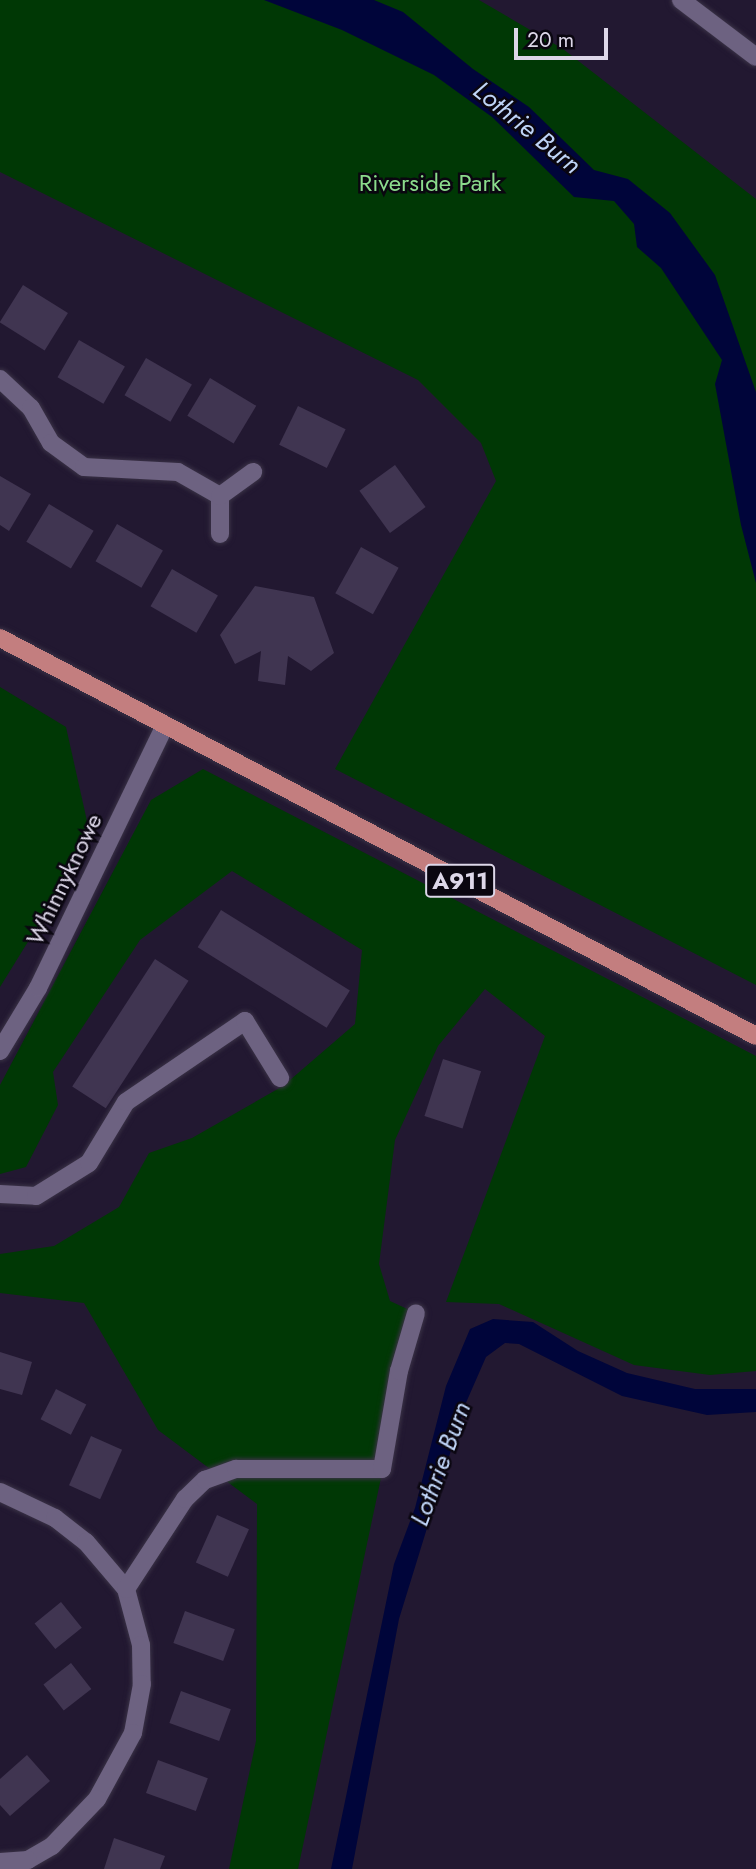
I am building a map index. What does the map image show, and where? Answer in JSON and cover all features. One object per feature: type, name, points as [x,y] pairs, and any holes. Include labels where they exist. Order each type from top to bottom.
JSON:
[{"type":"main road","name":"A911","points":[[0,638],[756,1036]]},
{"type":"street","points":[[681,0],[756,57]]},
{"type":"street","points":[[0,379],[31,408],[51,443],[84,467],[178,472],[220,496]]},
{"type":"street","points":[[220,496],[253,472]]},
{"type":"street","points":[[220,496],[220,534]]},
{"type":"street","name":"Whinnyknowe","points":[[0,1051],[38,988],[165,725]]},
{"type":"street","points":[[0,1194],[36,1196],[89,1163],[126,1102],[245,1021],[280,1078]]},
{"type":"street","points":[[126,1589],[185,1499],[205,1480],[236,1469],[382,1469],[399,1371],[416,1313]]},
{"type":"street","points":[[0,1492],[55,1518],[86,1542],[126,1589],[141,1645],[142,1684],[133,1733],[117,1768],[76,1825],[28,1864],[0,1862]]},
{"type":"green space","name":"Riverside Park","points":[[0,0],[479,0],[563,49],[756,199],[756,985],[335,769],[496,481],[481,443],[418,380],[0,172]]},
{"type":"green space","points":[[0,687],[66,727],[87,821],[73,869],[0,987]]},
{"type":"green space","points":[[203,769],[756,1056],[756,1371],[710,1375],[634,1365],[499,1304],[446,1302],[545,1036],[485,989],[438,1046],[395,1140],[379,1264],[390,1301],[416,1313],[298,1869],[229,1869],[256,1741],[257,1504],[158,1430],[84,1303],[0,1293],[0,1254],[54,1246],[119,1207],[149,1153],[192,1138],[283,1086],[355,1024],[362,950],[232,871],[140,940],[53,1072],[58,1105],[26,1167],[0,1174],[0,1085],[151,800]]},
{"type":"water","name":"Lothrie Burn","points":[[264,0],[374,0],[403,12],[473,69],[529,107],[594,170],[628,179],[670,213],[715,275],[756,392],[756,583],[741,525],[715,384],[722,360],[661,268],[637,247],[634,224],[614,201],[574,197],[492,117],[434,75],[342,30]]},
{"type":"water","name":"Lothrie Burn","points":[[493,1319],[533,1322],[578,1351],[627,1373],[695,1389],[756,1389],[756,1412],[707,1415],[622,1396],[519,1344],[505,1343],[486,1357],[465,1405],[399,1619],[352,1869],[331,1869],[394,1564],[415,1508],[446,1386],[470,1329]]},
{"type":"building","points":[[23,285],[68,313],[45,350],[0,323]]},
{"type":"building","points":[[79,340],[125,366],[103,404],[58,377]]},
{"type":"building","points":[[146,358],[192,384],[170,422],[125,395]]},
{"type":"building","points":[[210,378],[256,406],[234,444],[187,416]]},
{"type":"building","points":[[298,406],[346,429],[327,468],[279,445]]},
{"type":"building","points":[[395,465],[426,507],[390,533],[359,491]]},
{"type":"building","points":[[0,476],[31,494],[9,531],[0,525]]},
{"type":"building","points":[[49,504],[94,531],[71,568],[26,542]]},
{"type":"building","points":[[117,524],[163,550],[141,588],[96,561]]},
{"type":"building","points":[[361,547],[399,568],[373,614],[335,593]]},
{"type":"building","points":[[172,569],[218,596],[196,633],[151,606]]},
{"type":"building","points":[[255,586],[314,597],[334,653],[311,671],[288,656],[285,685],[258,681],[261,651],[235,664],[220,635]]},
{"type":"building","points":[[221,910],[350,991],[327,1028],[198,947]]},
{"type":"building","points":[[155,959],[189,981],[106,1108],[72,1086]]},
{"type":"building","points":[[443,1059],[481,1071],[463,1128],[424,1116]]},
{"type":"building","points":[[0,1352],[32,1362],[22,1395],[0,1389]]},
{"type":"building","points":[[56,1389],[86,1404],[71,1435],[41,1419]]},
{"type":"building","points":[[91,1436],[122,1450],[100,1499],[69,1485]]},
{"type":"building","points":[[217,1515],[249,1529],[228,1577],[196,1563]]},
{"type":"building","points":[[61,1602],[82,1628],[55,1649],[35,1623]]},
{"type":"building","points":[[185,1611],[235,1629],[223,1661],[173,1643]]},
{"type":"building","points":[[71,1663],[91,1689],[64,1711],[43,1685]]},
{"type":"building","points":[[181,1691],[231,1709],[219,1741],[169,1723]]},
{"type":"building","points":[[27,1755],[50,1781],[10,1816],[0,1805],[0,1779]]},
{"type":"building","points":[[158,1760],[208,1778],[196,1811],[146,1793]]},
{"type":"building","points":[[114,1838],[165,1856],[160,1869],[104,1869]]}]
